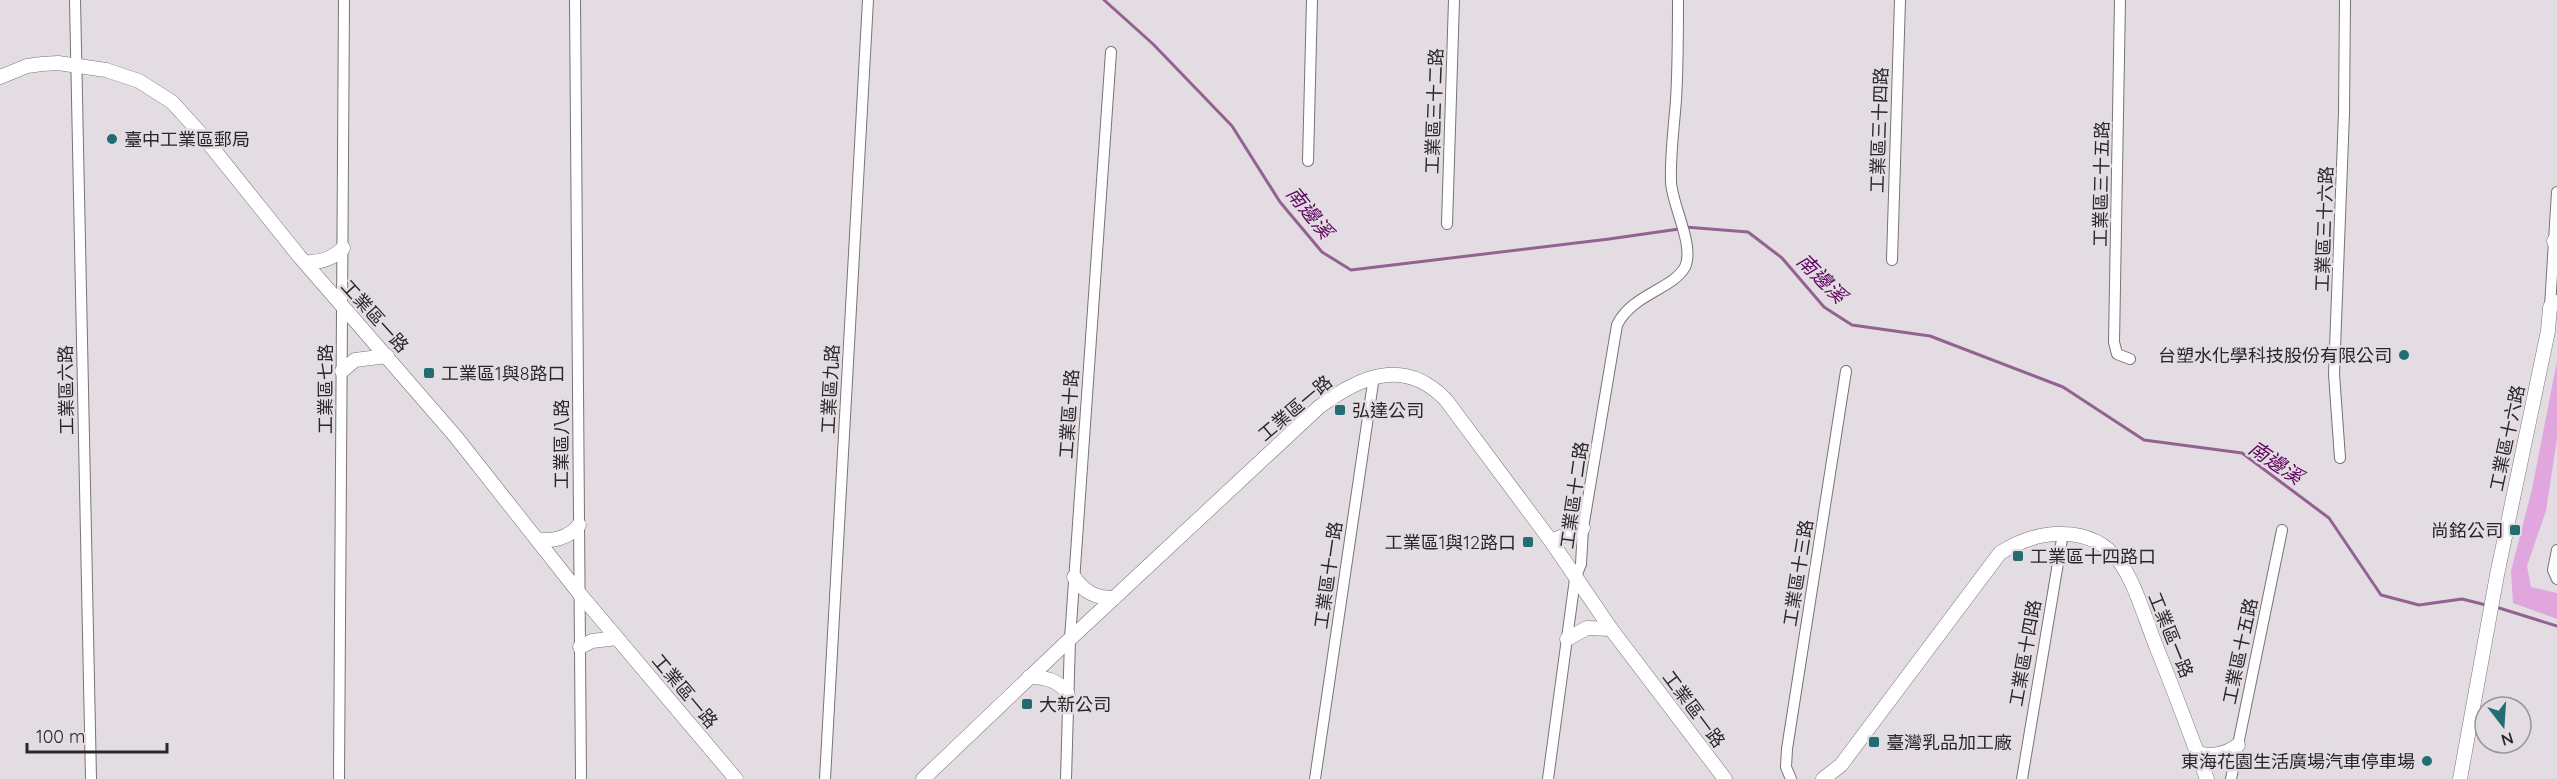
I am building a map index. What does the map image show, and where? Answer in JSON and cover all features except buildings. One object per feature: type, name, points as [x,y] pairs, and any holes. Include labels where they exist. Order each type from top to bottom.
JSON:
[{"type":"street","name":"工業區六路","points":[[75,0],[91,779]]},
{"type":"street","name":"工業區七路","points":[[339,779],[344,0]]},
{"type":"street","name":"工業區八路","points":[[574,0],[581,779]]},
{"type":"street","name":"工業區九路","points":[[825,779],[868,0]]},
{"type":"street","points":[[1308,161],[1312,0]]},
{"type":"street","name":"工業區三十二路","points":[[1446,224],[1454,0]]},
{"type":"street","name":"工業區十二路","points":[[1548,779],[1575,579],[1581,564],[1583,528],[1617,325],[1625,312],[1680,273],[1687,262],[1687,246],[1671,183],[1677,83],[1678,0]]},
{"type":"street","name":"工業區三十四路","points":[[1892,260],[1900,0]]},
{"type":"street","name":"工業區三十五路","points":[[2120,0],[2114,342],[2117,354],[2130,359]]},
{"type":"street","name":"工業區三十六路","points":[[2340,458],[2334,374],[2344,113],[2345,0]]},
{"type":"street","name":"工業區十路","points":[[1066,779],[1070,639],[1111,52]]},
{"type":"street","name":"工業區一路","points":[[0,77],[27,66],[58,63],[124,74],[151,87],[172,102],[202,135],[304,262],[387,356],[538,539],[579,593],[736,779]]},
{"type":"street","points":[[2554,305],[2557,192]]},
{"type":"street","points":[[304,262],[330,259],[343,248]]},
{"type":"street","name":"工業區十六路","points":[[2460,779],[2497,575],[2554,305]]},
{"type":"street","points":[[342,371],[355,360],[387,356]]},
{"type":"street","name":"工業區十三路","points":[[1791,779],[1786,767],[1787,749],[1846,371]]},
{"type":"street","name":"工業區一路","points":[[923,779],[1318,407],[1354,383],[1374,376],[1386,375],[1408,378],[1438,392],[1551,541],[1611,629],[1725,779]]},
{"type":"street","name":"工業區十一路","points":[[1315,779],[1374,376]]},
{"type":"street","points":[[538,539],[562,537],[579,525]]},
{"type":"street","points":[[1551,541],[1583,528]]},
{"type":"street","name":"工業區十五路","points":[[2232,779],[2282,530]]},
{"type":"street","name":"工業區一路","points":[[1823,779],[1841,765],[1914,664],[2000,553],[2033,537],[2063,533],[2096,543],[2119,561],[2146,622],[2207,779]]},
{"type":"street","name":"工業區十四路","points":[[2022,779],[2063,533]]},
{"type":"street","points":[[2557,550],[2553,570],[2557,579]]},
{"type":"street","points":[[1074,577],[1089,593],[1099,597],[1114,598]]},
{"type":"street","points":[[1567,639],[1587,628],[1611,629]]},
{"type":"street","points":[[580,647],[592,641],[617,638]]},
{"type":"street","points":[[1029,677],[1048,679],[1057,683],[1068,695]]},
{"type":"street","points":[[2197,752],[2207,755],[2220,754],[2238,745]]},
{"type":"shaded area","points":[[2557,361],[2557,439],[2546,511],[2527,566],[2531,587],[2557,593],[2557,619],[2513,603],[2511,571],[2532,489]]},
{"type":"waterway","name":"南邊溪","points":[[1104,0],[1153,44],[1232,126],[1280,202],[1322,252],[1351,270],[1679,229]]},
{"type":"waterway","name":"南邊溪","points":[[1685,227],[1748,232],[1782,258],[1824,307],[1852,325],[1930,336],[2063,387],[2144,440],[2242,453],[2329,518],[2381,595],[2419,605],[2462,599],[2486,605]]},
{"type":"waterway","name":"南邊溪","points":[[2496,607],[2557,626]]},
{"type":"place","name":"臺中工業區郵局","points":[[112,139]]},
{"type":"place","name":"台塑水化學科技股份有限公司","points":[[2404,355]]},
{"type":"place","name":"工業區1與8路口","points":[[429,373]]},
{"type":"place","name":"弘達公司","points":[[1340,410]]},
{"type":"place","name":"尚銘公司","points":[[2515,530]]},
{"type":"place","name":"工業區1與12路口","points":[[1528,542]]},
{"type":"place","name":"工業區十四路口","points":[[2018,556]]},
{"type":"place","name":"大新公司","points":[[1027,704]]},
{"type":"place","name":"臺灣乳品加工廠","points":[[1874,742]]},
{"type":"place","name":"東海花園生活廣場汽車停車場","points":[[2427,761]]}]
